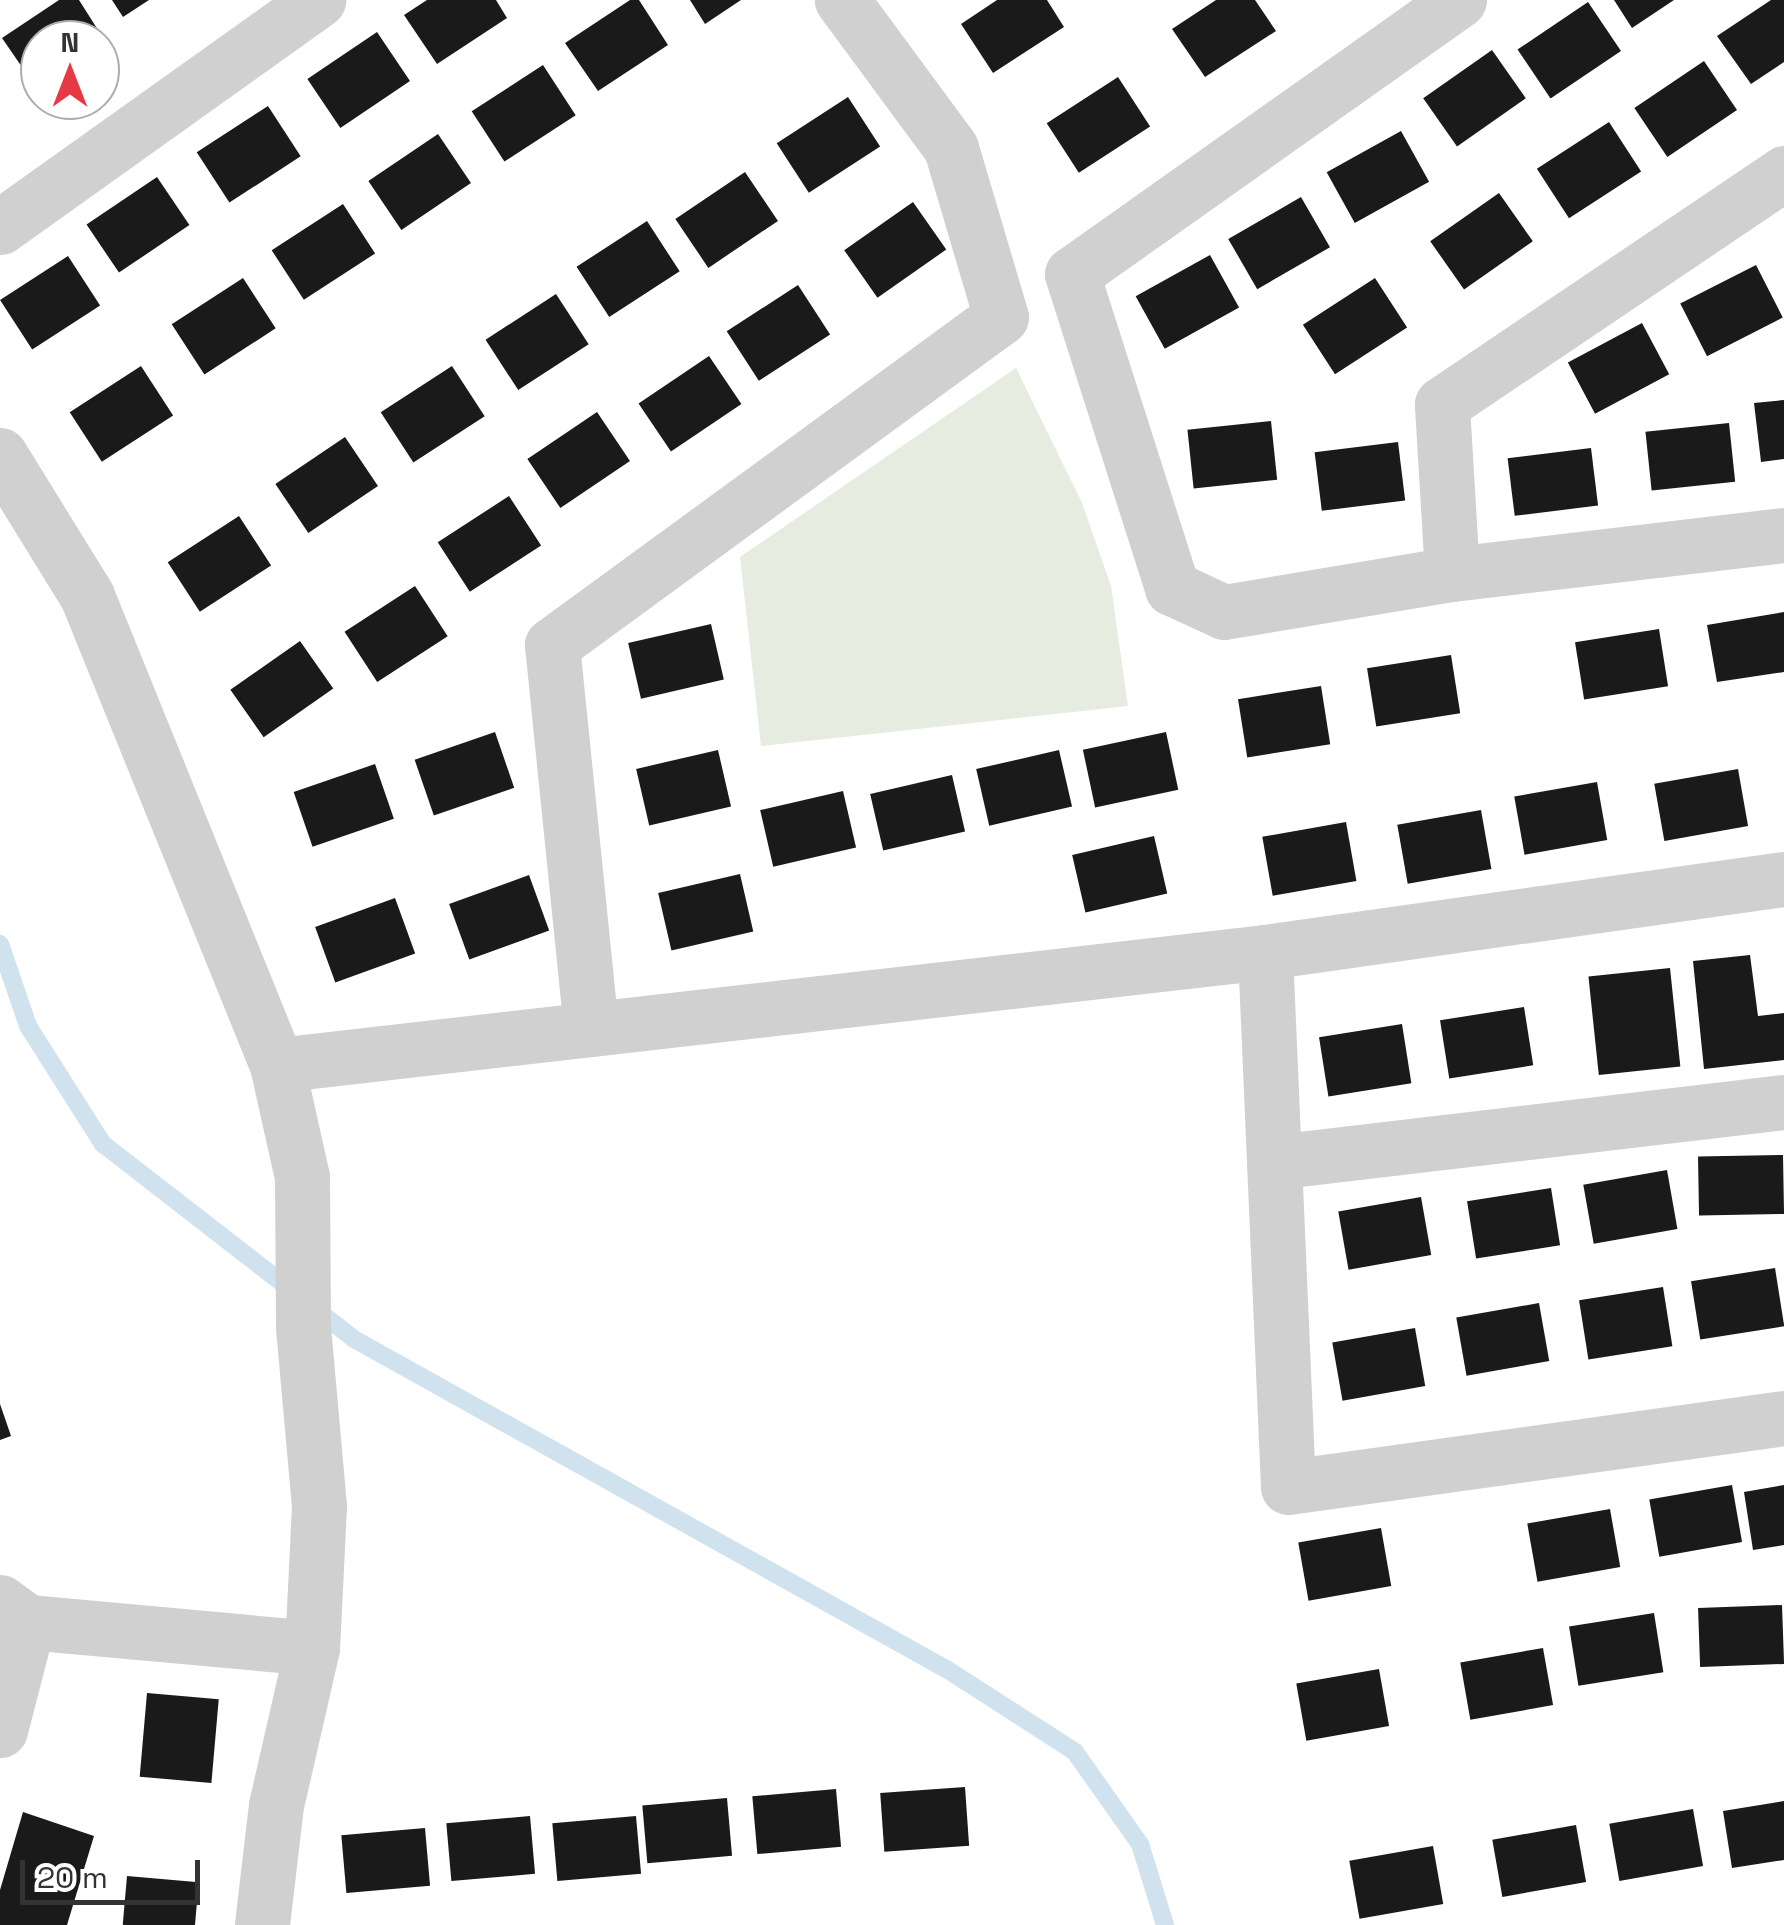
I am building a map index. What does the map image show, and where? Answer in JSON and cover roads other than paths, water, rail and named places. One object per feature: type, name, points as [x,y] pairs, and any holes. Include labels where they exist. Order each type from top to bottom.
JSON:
[{"type":"street","points":[[0,227],[318,0]]},
{"type":"street","points":[[590,1029],[552,644],[1000,317],[952,148],[842,0]]},
{"type":"street","points":[[1458,0],[1072,274],[1172,588],[1224,612],[1452,574],[1784,535]]},
{"type":"street","points":[[1452,574],[1442,404],[1784,173]]},
{"type":"street","points":[[0,455],[87,596],[277,1065],[302,1177],[303,1327],[319,1506],[312,1648],[276,1805],[262,1925]]},
{"type":"street","points":[[277,1065],[1265,952],[1784,878]]},
{"type":"street","points":[[1265,952],[1288,1487],[1784,1418]]},
{"type":"street","points":[[1274,1162],[1784,1102]]},
{"type":"street","points":[[0,1730],[14,1612],[312,1648]]},
{"type":"waterway","points":[[0,944],[28,1026],[103,1144],[291,1290]]},
{"type":"waterway","points":[[312,1306],[354,1339],[948,1670],[1075,1752],[1140,1844],[1165,1925]]}]
